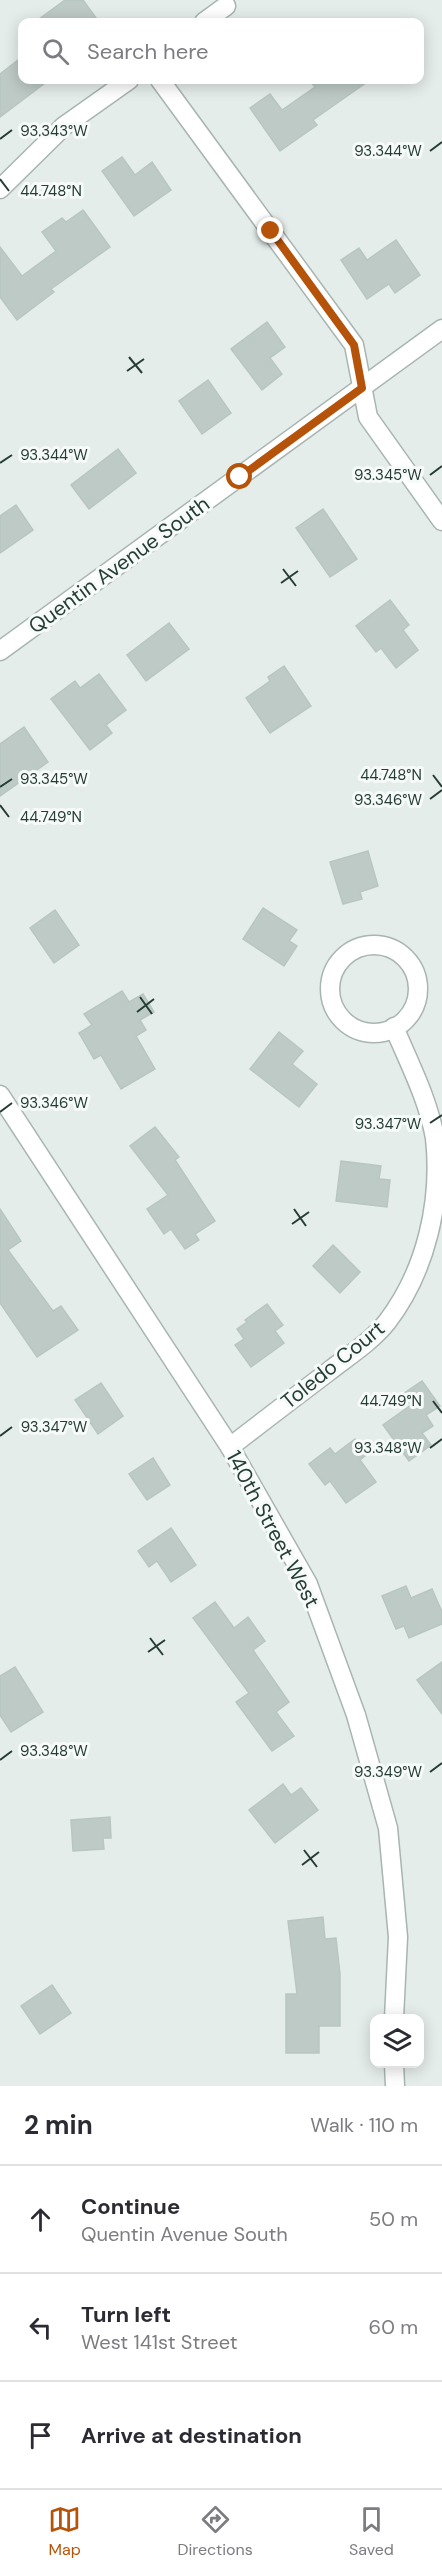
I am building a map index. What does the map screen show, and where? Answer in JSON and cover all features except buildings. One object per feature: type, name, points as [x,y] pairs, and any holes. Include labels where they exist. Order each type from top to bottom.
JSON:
[{"type":"street","points":[[210,18],[226,6]]},
{"type":"street","points":[[0,189],[64,126],[123,84]]},
{"type":"street","points":[[163,84],[354,345],[368,417],[442,521]]},
{"type":"street","name":"Quentin Avenue South","points":[[0,651],[442,329]]},
{"type":"street","points":[[385,945],[399,952],[410,963],[417,976],[419,992],[416,1007],[407,1020],[394,1027],[382,1033],[367,1034],[354,1029],[342,1020],[334,1009],[330,995],[330,981],[335,967],[344,956],[356,948],[385,945]]},
{"type":"street","name":"Toledo Court","points":[[230,1447],[356,1350],[386,1323],[405,1293],[422,1258],[436,1209],[439,1175],[435,1138],[424,1097],[394,1027]]},
{"type":"street","name":"140th Street West","points":[[0,1095],[230,1447],[308,1584],[356,1715],[388,1828],[398,1937],[394,2014]]},
{"type":"street","points":[[394,2068],[395,2086]]},
{"type":"route","points":[[240,477],[362,388],[354,345],[271,231]]}]
